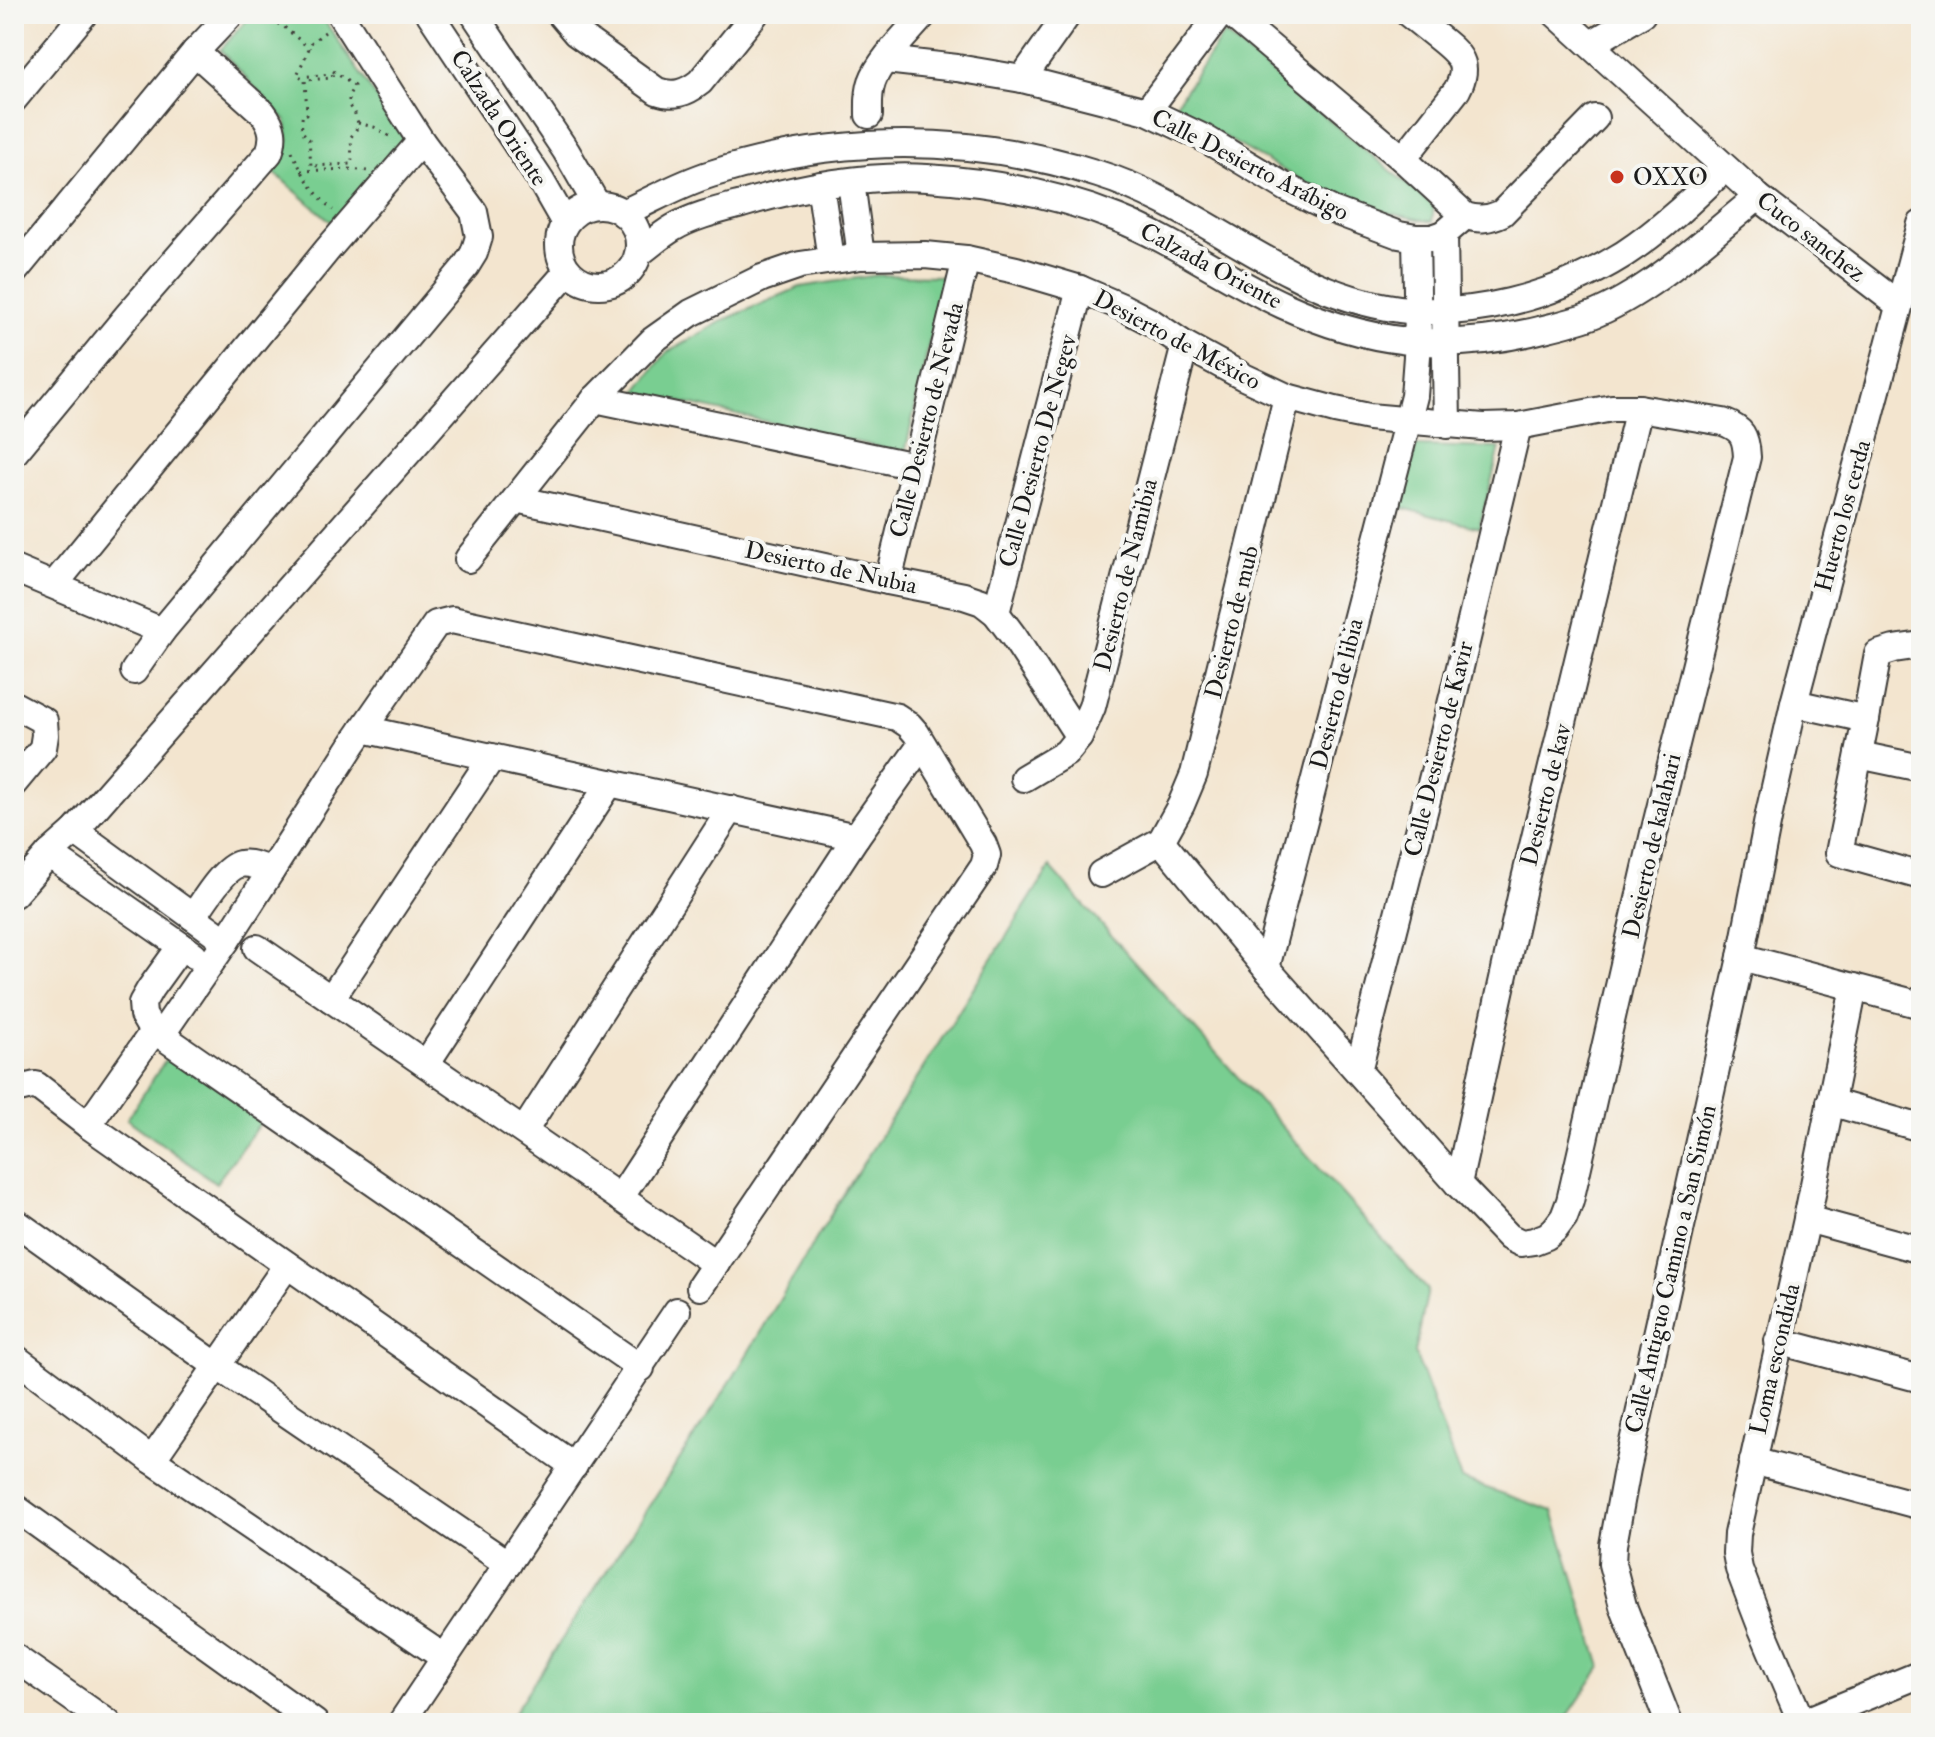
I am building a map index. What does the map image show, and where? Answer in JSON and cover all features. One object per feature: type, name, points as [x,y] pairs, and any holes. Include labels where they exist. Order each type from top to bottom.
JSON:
[{"type":"street","points":[[14,99],[84,14]]},
{"type":"street","points":[[14,272],[195,52],[231,14]]},
{"type":"street","name":"Calzada Oriente","points":[[430,14],[533,168],[565,223]]},
{"type":"street","name":"Calzada Oriente","points":[[474,14],[566,151],[597,205]]},
{"type":"street","points":[[575,20],[657,91],[680,94],[700,82],[755,14]]},
{"type":"street","points":[[869,115],[868,99],[877,72],[924,14]]},
{"type":"street","points":[[1022,79],[1068,14]]},
{"type":"street","points":[[1147,111],[1220,14]]},
{"type":"street","points":[[1231,14],[1403,159],[1465,216],[1479,219],[1502,213],[1595,118]]},
{"type":"street","points":[[1403,159],[1457,90],[1464,71],[1457,53],[1409,14]]},
{"type":"street","name":"Cuco sanchez","points":[[1556,14],[1758,197],[1899,305]]},
{"type":"street","points":[[1591,44],[1642,14]]},
{"type":"street","points":[[134,671],[162,631],[466,266],[479,237],[474,212],[417,146],[336,20]]},
{"type":"street","points":[[14,453],[128,315],[269,153],[273,143],[270,122],[195,52]]},
{"type":"street","name":"Calle Desierto Arábigo","points":[[886,60],[1022,79],[1147,111],[1204,138],[1287,188],[1332,210],[1369,225],[1416,238],[1444,234]]},
{"type":"street","name":"Calzada Oriente","points":[[623,213],[708,175],[769,157],[869,144],[980,148],[1098,174],[1142,191],[1293,275],[1343,296],[1388,307],[1446,310],[1501,304],[1539,294],[1600,268],[1626,253],[1676,215],[1725,168]]},
{"type":"street","points":[[927,178],[928,145]]},
{"type":"street","points":[[54,585],[328,249],[417,146]]},
{"type":"street","name":"Calzada Oriente","points":[[639,253],[675,227],[765,197],[820,185],[927,178],[1058,198],[1116,218],[1167,241],[1283,305],[1333,326],[1379,338],[1446,344],[1510,337],[1552,327],[1589,316],[1619,302],[1649,283],[1758,197]]},
{"type":"street","points":[[851,182],[861,256]]},
{"type":"street","points":[[820,185],[831,259]]},
{"type":"street","points":[[597,205],[623,213],[637,230],[639,242],[639,253],[626,275],[603,285],[590,284],[568,271],[559,248],[565,223],[573,214],[597,205]]},
{"type":"street","points":[[1447,425],[1444,234],[1465,216]]},
{"type":"street","name":"Huerto los cerda","points":[[1770,809],[1794,703],[1921,224]]},
{"type":"street","name":"Desierto de libia","points":[[1266,968],[1409,421],[1418,343],[1416,238]]},
{"type":"street","name":"Desierto de México","points":[[468,559],[595,399],[653,340],[691,313],[762,278],[800,265],[831,259],[925,255],[966,259],[1016,270],[1080,289],[1122,307],[1185,345],[1287,397],[1369,417],[1447,425],[1518,426],[1590,411],[1639,408],[1723,422],[1735,427]]},
{"type":"street","name":"Calle Desierto de Nevada","points":[[888,581],[966,259]]},
{"type":"street","points":[[14,894],[49,854],[75,831],[568,271]]},
{"type":"street","name":"Calle Desierto De Negev","points":[[996,613],[1080,289]]},
{"type":"street","name":"Desierto de Namibia","points":[[1024,778],[1066,753],[1079,737],[1092,707],[1185,345]]},
{"type":"street","name":"Desierto de mub","points":[[1161,841],[1194,774],[1287,397]]},
{"type":"street","points":[[595,399],[915,466]]},
{"type":"street","name":"Desierto de kav","points":[[1458,1184],[1524,883],[1639,408]]},
{"type":"street","name":"Calle Desierto de Kavir","points":[[1358,1071],[1518,426]]},
{"type":"street","name":"Desierto de kalahari","points":[[1458,1184],[1509,1237],[1521,1243],[1547,1236],[1564,1217],[1570,1201],[1654,833],[1747,457],[1743,434],[1735,427]]},
{"type":"street","name":"Desierto de Nubia","points":[[516,499],[982,602],[996,613],[1014,637],[1079,737]]},
{"type":"street","points":[[14,569],[162,631]]},
{"type":"street","points":[[88,1125],[210,966],[363,729],[436,624],[452,620],[897,717],[909,725],[922,744],[983,844],[987,855],[984,866],[700,1287]]},
{"type":"street","points":[[1921,645],[1878,654],[1839,853],[1921,876]]},
{"type":"street","points":[[1794,703],[1866,719]]},
{"type":"street","points":[[14,705],[44,721],[45,735],[43,748],[14,783]]},
{"type":"street","points":[[363,729],[856,837]]},
{"type":"street","points":[[620,1198],[856,837],[922,744]]},
{"type":"street","points":[[1859,755],[1921,768]]},
{"type":"street","points":[[331,999],[492,757]]},
{"type":"street","points":[[426,1064],[610,783]]},
{"type":"street","points":[[524,1131],[731,809]]},
{"type":"street","name":"Calle Antiguo Camino a San Simón","points":[[1669,1723],[1623,1606],[1612,1564],[1613,1545],[1627,1469],[1741,957],[1770,809]]},
{"type":"street","points":[[75,831],[226,941]]},
{"type":"street","points":[[1101,874],[1161,841],[1266,968],[1458,1184]]},
{"type":"street","points":[[49,854],[210,966]]},
{"type":"street","points":[[193,917],[222,877],[237,864],[252,864],[271,871]]},
{"type":"street","points":[[181,946],[142,1003],[143,1015],[157,1034],[641,1368]]},
{"type":"street","points":[[257,948],[716,1264]]},
{"type":"street","points":[[1741,957],[1921,1005]]},
{"type":"street","name":"Loma escondida","points":[[1802,1723],[1739,1569],[1737,1534],[1807,1219],[1854,987]]},
{"type":"street","points":[[14,1090],[36,1085],[88,1125],[574,1466]]},
{"type":"street","points":[[1830,1102],[1921,1128]]},
{"type":"street","points":[[1807,1219],[1921,1250]]},
{"type":"street","points":[[14,1221],[217,1366],[508,1564]]},
{"type":"street","points":[[152,1460],[287,1265]]},
{"type":"street","points":[[401,1723],[677,1311]]},
{"type":"street","points":[[1778,1341],[1921,1379]]},
{"type":"street","points":[[14,1357],[152,1460],[445,1658]]},
{"type":"street","points":[[1753,1461],[1921,1506]]},
{"type":"street","points":[[14,1507],[315,1723]]},
{"type":"street","points":[[14,1657],[93,1719]]},
{"type":"street","points":[[1802,1723],[1921,1674]]},
{"type":"path","points":[[266,14],[269,20],[283,26],[310,49]]},
{"type":"path","points":[[333,74],[332,78],[305,80],[307,114],[303,114],[302,125],[303,133],[309,139],[311,166],[352,164],[351,137],[358,123],[349,106],[349,95],[354,86],[333,71],[333,74],[297,76],[312,42],[336,20]]},
{"type":"path","points":[[358,123],[417,146]]},
{"type":"path","points":[[290,144],[301,171],[318,196],[341,217]]},
{"type":"path","points":[[301,171],[369,171]]},
{"type":"green space","points":[[252,14],[320,14],[408,144],[336,226],[271,170],[288,143],[286,121],[220,50]]},
{"type":"green space","points":[[1224,34],[1434,206],[1432,222],[1341,203],[1173,108]]},
{"type":"green space","points":[[877,275],[944,276],[905,453],[636,392],[666,353],[726,319],[800,287]]},
{"type":"green space","points":[[1416,446],[1500,448],[1479,528],[1399,507]]},
{"type":"green space","points":[[1050,867],[1428,1290],[1415,1353],[1461,1479],[1553,1511],[1601,1667],[1563,1723],[507,1723],[734,1376],[833,1211]]},
{"type":"green space","points":[[170,1053],[263,1119],[216,1183],[127,1119]]},
{"type":"place","name":"OXXO","points":[[1617,177]]}]
